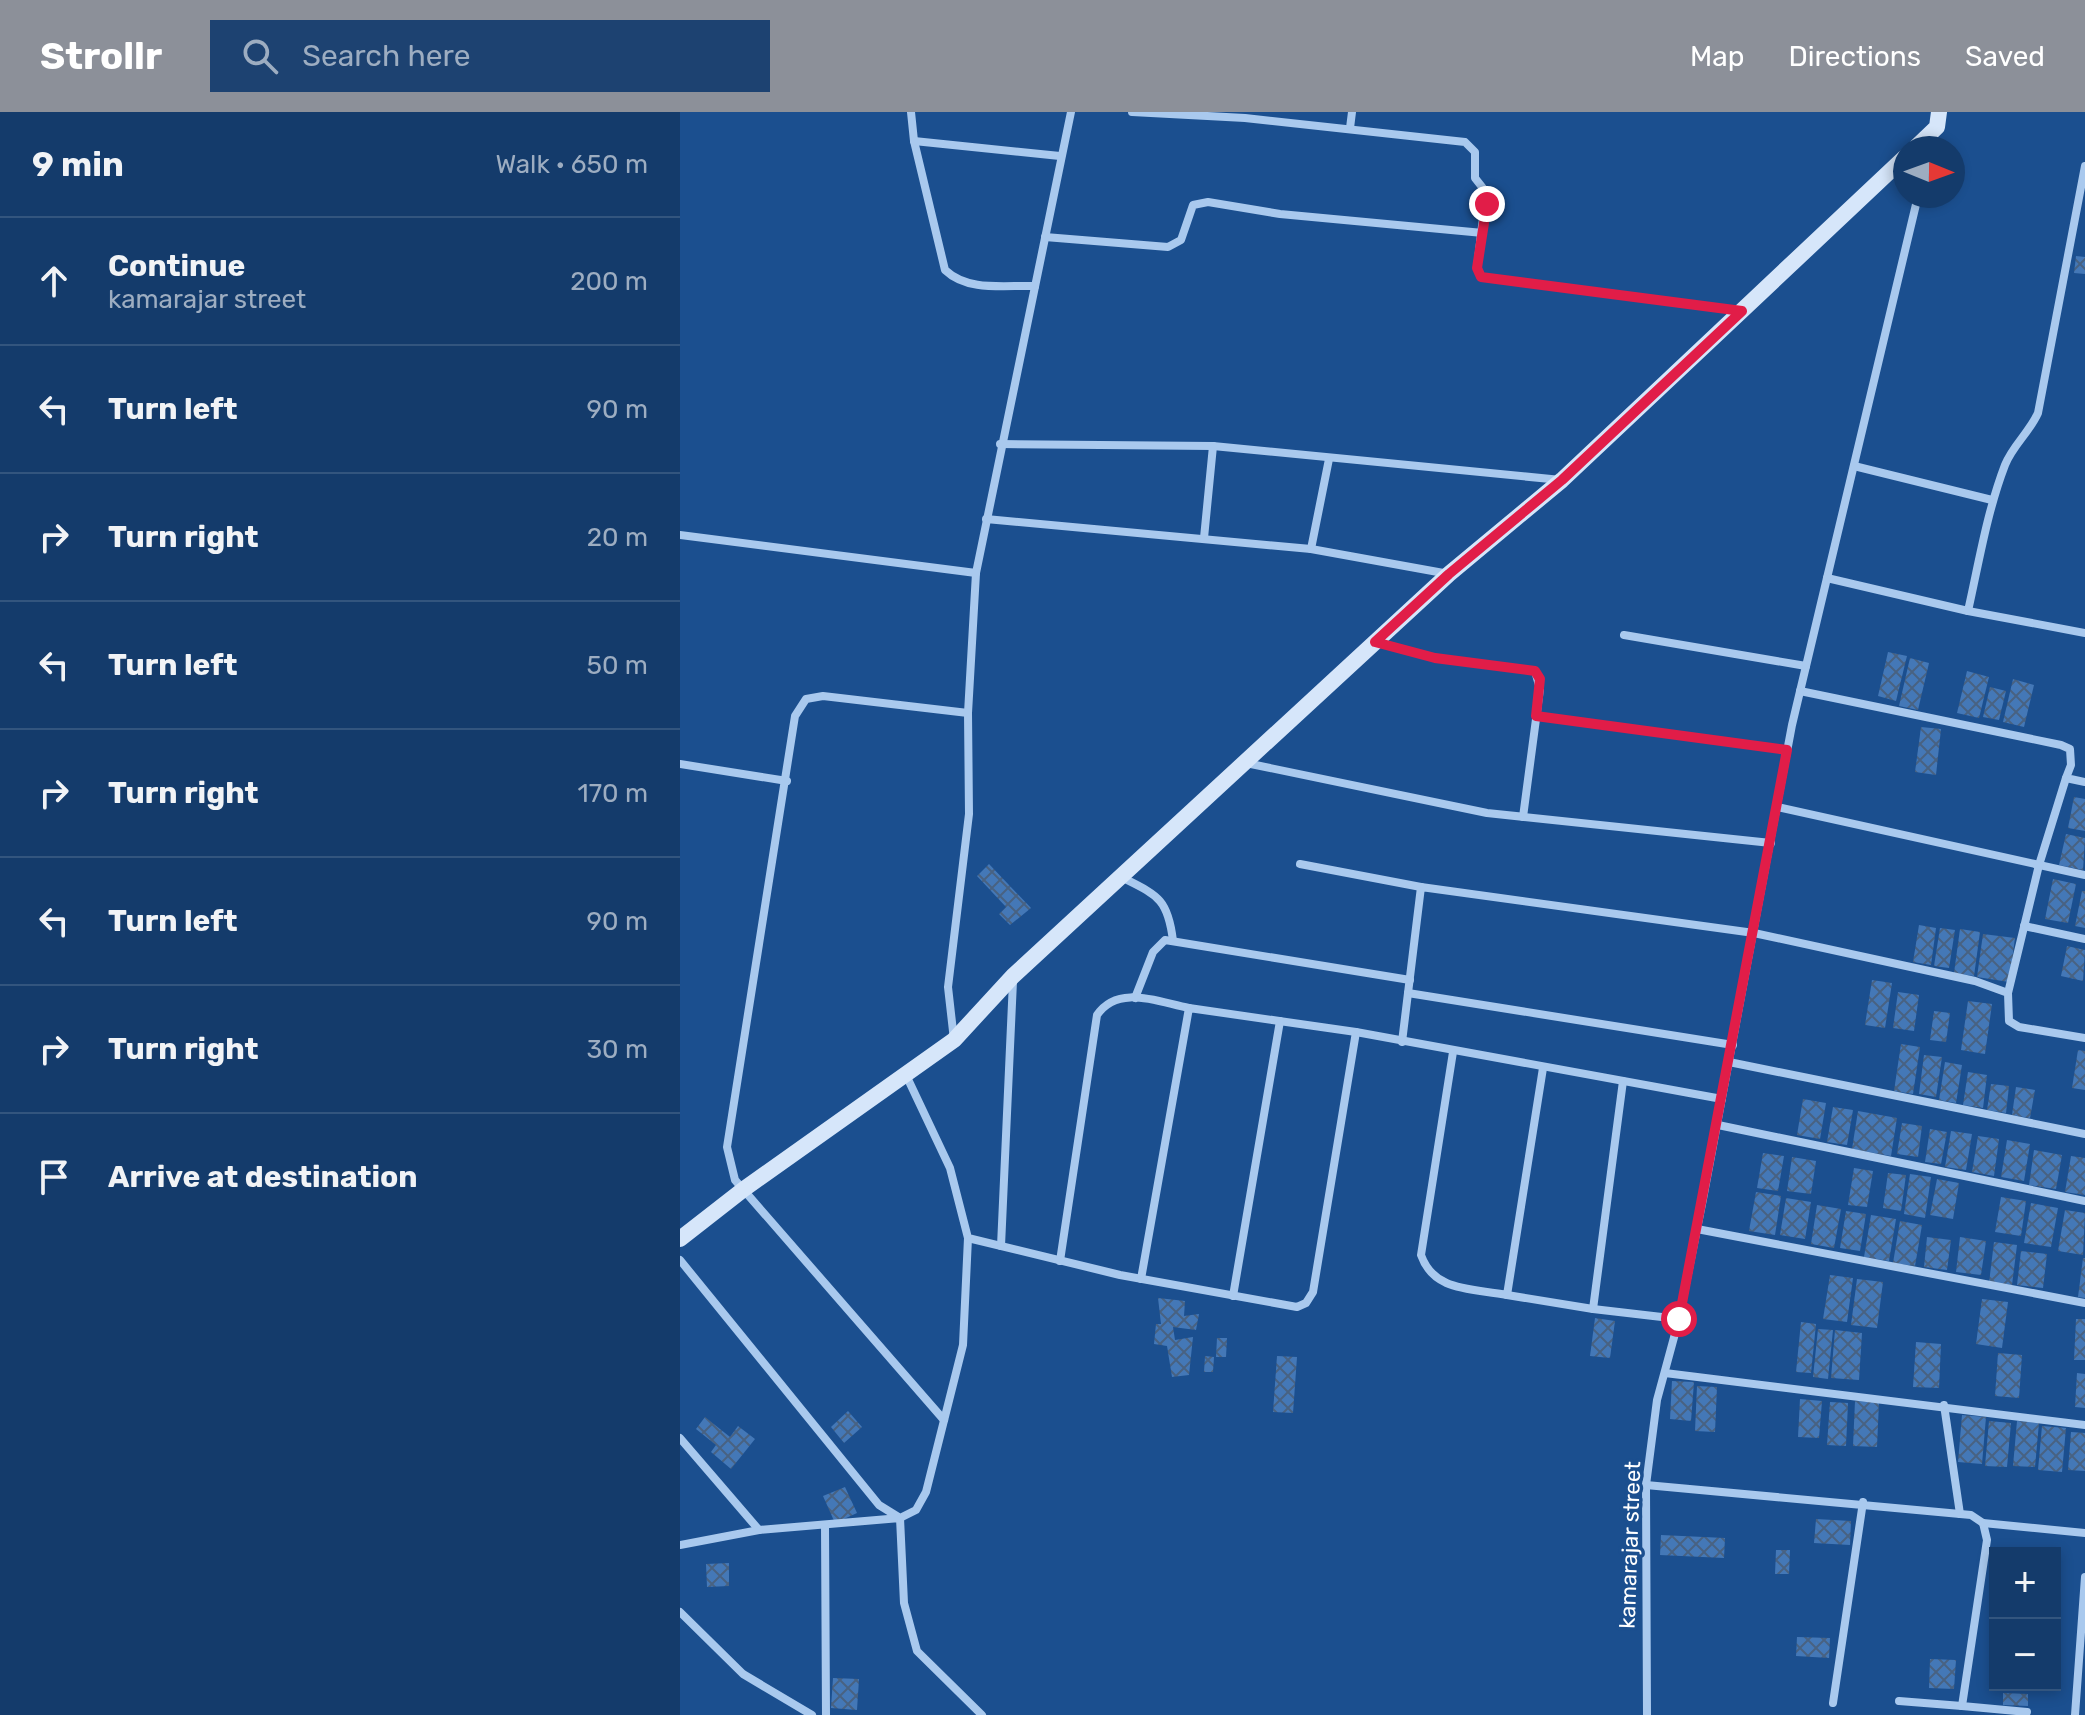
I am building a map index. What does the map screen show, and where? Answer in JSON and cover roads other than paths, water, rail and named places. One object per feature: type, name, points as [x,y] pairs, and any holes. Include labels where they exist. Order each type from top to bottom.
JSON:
[{"type":"main road","points":[[1925,136],[1938,120]]},
{"type":"main road","points":[[680,1239],[744,1189],[954,1040],[1013,976],[1243,762],[1449,574],[1562,480],[1893,168]]},
{"type":"street","points":[[911,112],[914,141],[945,270],[955,280],[969,284],[1035,286]]},
{"type":"street","points":[[954,1040],[948,987],[969,814],[968,713],[976,573],[1000,444],[1071,112]]},
{"type":"street","points":[[1132,112],[1350,128],[1465,142],[1473,146],[1475,178],[1486,192],[1477,268],[1481,277],[1742,311]]},
{"type":"street","points":[[1350,128],[1352,112]]},
{"type":"street","points":[[914,141],[1060,156]]},
{"type":"street","points":[[1968,611],[1992,500],[2011,451],[2030,431],[2038,413],[2085,166]]},
{"type":"street","points":[[1045,237],[1168,247],[1181,240],[1193,205],[1208,202],[1280,214],[1483,233]]},
{"type":"street","name":"kamarajar street","points":[[1647,1715],[1646,1485],[1657,1400],[1679,1319],[1718,1125],[1787,750],[1915,208]]},
{"type":"street","points":[[1000,444],[1213,446],[1562,480]]},
{"type":"street","points":[[1204,538],[1213,446]]},
{"type":"street","points":[[1311,549],[1329,459]]},
{"type":"street","points":[[1854,466],[1992,500]]},
{"type":"street","points":[[986,519],[1311,549],[1449,574]]},
{"type":"street","points":[[680,535],[976,573]]},
{"type":"street","points":[[1827,578],[1968,611],[2085,633]]},
{"type":"street","points":[[1624,635],[1806,666]]},
{"type":"street","points":[[1375,642],[1435,658],[1535,671],[1540,679],[1523,817]]},
{"type":"street","points":[[1800,691],[2070,749],[2072,756],[2039,865],[2008,993],[2009,1021],[2019,1027],[2085,1038]]},
{"type":"street","points":[[944,1420],[744,1189],[729,1166],[727,1147],[795,716],[806,699],[823,696],[968,713]]},
{"type":"street","points":[[1536,716],[1787,750]]},
{"type":"street","points":[[1243,762],[1487,813],[1771,843]]},
{"type":"street","points":[[680,764],[787,781]]},
{"type":"street","points":[[2066,778],[2085,782]]},
{"type":"street","points":[[1777,807],[2085,875]]},
{"type":"street","points":[[1300,864],[1421,887],[1754,933],[1975,981],[2008,993]]},
{"type":"street","points":[[1120,877],[1152,893],[1170,913],[1173,941]]},
{"type":"street","points":[[1402,1042],[1421,887]]},
{"type":"street","points":[[2024,926],[2085,939]]},
{"type":"street","points":[[1135,998],[1153,952],[1165,940],[1410,980]]},
{"type":"street","points":[[1001,1246],[1013,976]]},
{"type":"street","points":[[1408,993],[1733,1045]]},
{"type":"street","points":[[1060,1261],[1097,1015],[1106,1001],[1123,996],[1356,1032],[1722,1099]]},
{"type":"street","points":[[1141,1279],[1189,1008]]},
{"type":"street","points":[[1233,1296],[1280,1021]]},
{"type":"street","points":[[968,1238],[1141,1279],[1297,1307],[1306,1303],[1313,1292],[1356,1032]]},
{"type":"street","points":[[1453,1052],[1421,1255],[1435,1281],[1593,1309],[1679,1319]]},
{"type":"street","points":[[1729,1062],[2085,1134]]},
{"type":"street","points":[[1507,1295],[1543,1068]]},
{"type":"street","points":[[680,1545],[759,1530],[900,1518],[916,1510],[926,1492],[963,1345],[968,1238],[950,1168],[906,1075]]},
{"type":"street","points":[[1593,1309],[1623,1081]]},
{"type":"street","points":[[1718,1125],[2085,1201]]},
{"type":"street","points":[[1697,1229],[2085,1303]]},
{"type":"street","points":[[680,1260],[879,1505],[900,1518]]},
{"type":"street","points":[[1665,1373],[1944,1405],[2085,1425]]},
{"type":"street","points":[[1944,1405],[1960,1514]]},
{"type":"street","points":[[680,1438],[759,1530]]},
{"type":"street","points":[[1646,1485],[1863,1502],[1971,1515],[1983,1523],[2085,1533]]},
{"type":"street","points":[[1833,1703],[1863,1502]]},
{"type":"street","points":[[900,1518],[904,1603],[917,1651],[982,1715]]},
{"type":"street","points":[[1962,1706],[1987,1540],[1983,1523]]},
{"type":"street","points":[[825,1525],[826,1715]]},
{"type":"street","points":[[2075,1715],[2085,1577]]},
{"type":"street","points":[[680,1612],[743,1674],[812,1715]]},
{"type":"street","points":[[1899,1701],[2027,1712]]}]
